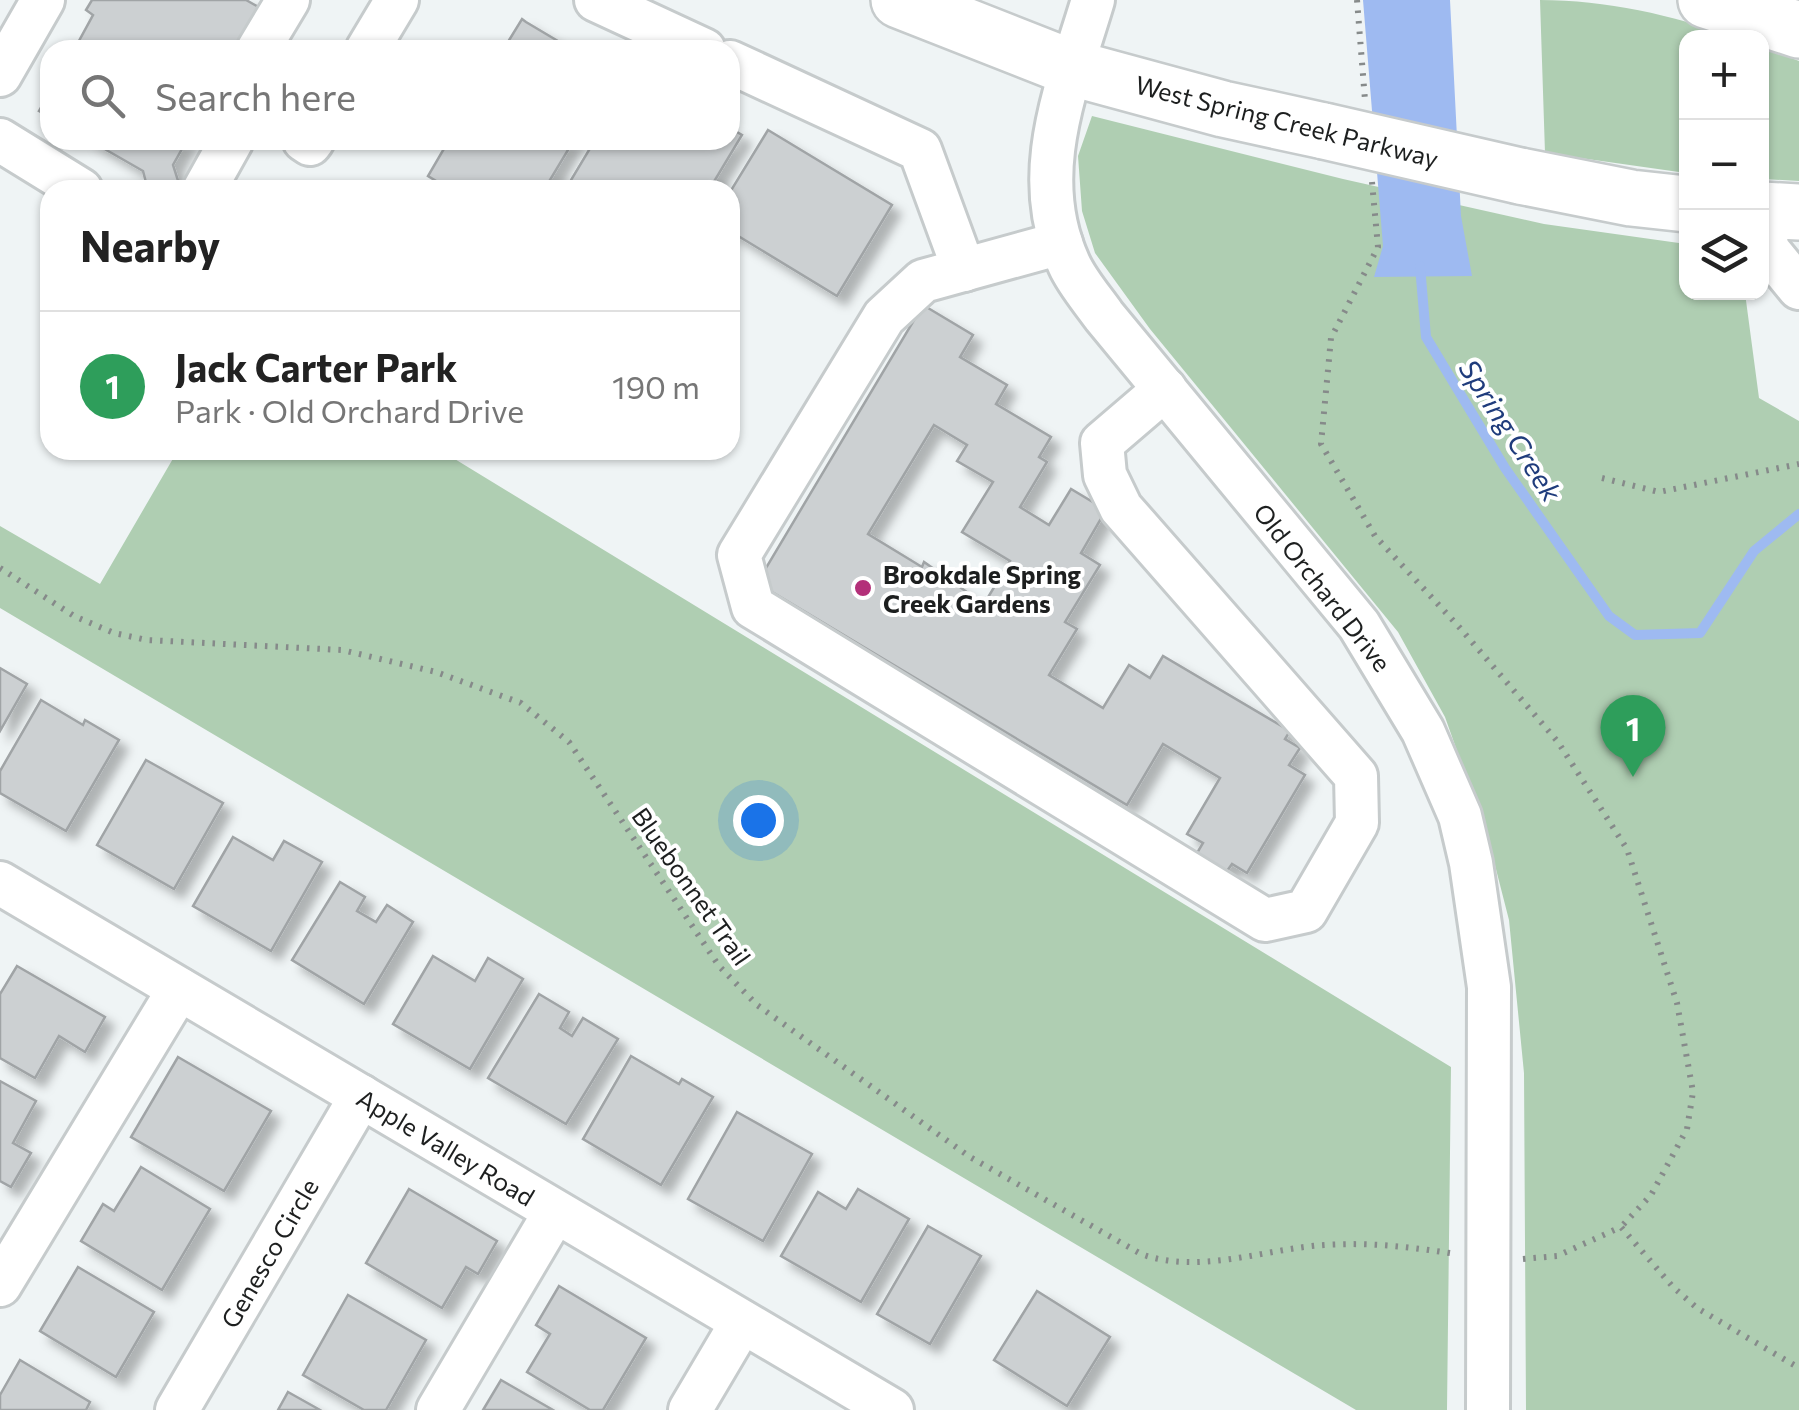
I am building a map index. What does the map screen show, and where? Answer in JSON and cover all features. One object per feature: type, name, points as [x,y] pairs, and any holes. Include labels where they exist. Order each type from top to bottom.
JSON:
[{"type":"main road","name":"West Spring Creek Parkway","points":[[899,0],[1072,68],[1222,109],[1345,116],[1520,176],[1679,203]]},
{"type":"main road","points":[[1706,0],[1799,30]]},
{"type":"main road","points":[[1769,210],[1799,212]]},
{"type":"street","points":[[0,75],[43,0]]},
{"type":"street","points":[[264,40],[288,0]]},
{"type":"street","points":[[373,40],[397,0]]},
{"type":"street","points":[[596,0],[665,14],[693,40]]},
{"type":"street","name":"Old Orchard Drive","points":[[1093,0],[1052,138],[1050,168],[1055,225],[1070,266],[1104,316],[1359,625],[1423,731],[1460,816],[1489,987],[1488,1410]]},
{"type":"street","points":[[740,67],[920,150],[964,270]]},
{"type":"street","points":[[0,140],[66,180]]},
{"type":"street","points":[[210,180],[226,150]]},
{"type":"street","points":[[1062,242],[923,281],[884,316],[738,556],[752,607],[1265,920],[1306,911],[1357,822],[1356,776],[1122,508],[1105,475],[1102,443],[1164,390]]},
{"type":"street","points":[[1769,251],[1799,288]]},
{"type":"street","name":"Apple Valley Road","points":[[0,883],[892,1410]]},
{"type":"street","points":[[0,1284],[179,988]]},
{"type":"street","name":"Genesco Circle","points":[[176,1410],[361,1096]]},
{"type":"street","points":[[438,1410],[555,1212]]},
{"type":"street","points":[[690,1410],[742,1322]]},
{"type":"path","points":[[1345,116],[1357,0]]},
{"type":"path","points":[[1372,174],[1378,247],[1331,338],[1320,444],[1375,536],[1558,742],[1627,849],[1677,1003],[1693,1092],[1687,1130],[1652,1195],[1621,1227],[1557,1256],[1518,1259]]},
{"type":"path","points":[[1602,478],[1658,492],[1799,464]]},
{"type":"path","name":"Bluebonnet Trail","points":[[0,568],[74,616],[114,634],[147,640],[342,650],[436,672],[521,703],[569,742],[719,966],[757,1005],[970,1157],[1141,1254],[1161,1262],[1185,1264],[1321,1245],[1384,1243],[1461,1255]]},
{"type":"path","points":[[1621,1227],[1673,1287],[1697,1308],[1799,1368]]},
{"type":"green space","points":[[1540,0],[1639,10],[1713,30],[1679,30],[1679,172],[1545,153]]},
{"type":"green space","points":[[1769,50],[1799,61],[1799,181],[1769,179]]},
{"type":"green space","points":[[1092,116],[1544,224],[1679,243],[1679,300],[1746,300],[1759,398],[1799,421],[1799,1410],[1526,1410],[1524,1073],[1509,920],[1488,838],[1445,717],[1398,632],[1150,329],[1095,253],[1082,211],[1078,156]]},
{"type":"green space","points":[[172,460],[456,460],[1451,1067],[1447,1410],[1356,1410],[0,608],[0,526],[100,584]]},
{"type":"water","points":[[1363,0],[1450,0],[1461,216],[1472,276],[1374,277],[1383,246]]},
{"type":"building","points":[[92,0],[246,0],[262,9],[245,40],[79,40],[93,15],[86,10]]},
{"type":"building","points":[[522,19],[556,40],[509,40]]},
{"type":"building","points":[[768,130],[892,205],[837,296],[740,237],[737,180]]},
{"type":"building","points":[[106,150],[181,150],[173,165],[178,180],[145,180],[143,171]]},
{"type":"building","points":[[443,150],[568,150],[550,180],[435,180],[428,176]]},
{"type":"building","points":[[589,150],[733,150],[715,180],[571,180]]},
{"type":"building","name":"Brookdale Spring Creek Gardens","points":[[923,305],[973,335],[960,357],[1007,385],[996,404],[1051,437],[1039,457],[1047,462],[1020,507],[1049,525],[1071,489],[1106,510],[1081,553],[1100,565],[1065,622],[1077,629],[1049,675],[1103,708],[1129,665],[1150,678],[1163,656],[1290,731],[1285,739],[1300,748],[1289,765],[1305,775],[1247,873],[1232,864],[1227,871],[1197,853],[1203,843],[1187,834],[1220,778],[1163,744],[1127,805],[757,583]],"holes":[[[934,425],[967,445],[957,461],[993,482],[962,532],[1010,561],[984,604],[924,562],[922,567],[868,534]]]},
{"type":"building","points":[[0,668],[27,684],[0,731]]},
{"type":"building","points":[[41,700],[83,725],[85,720],[119,740],[66,831],[0,793],[0,771]]},
{"type":"building","points":[[146,760],[223,803],[174,889],[97,845]]},
{"type":"building","points":[[233,837],[273,860],[284,841],[322,862],[271,951],[193,906]]},
{"type":"building","points":[[340,882],[365,897],[357,911],[376,922],[387,905],[413,922],[364,1004],[292,960]]},
{"type":"building","points":[[433,956],[475,981],[488,958],[523,979],[470,1069],[393,1024]]},
{"type":"building","points":[[17,966],[105,1017],[85,1052],[59,1036],[35,1078],[0,1058],[0,994]]},
{"type":"building","points":[[539,994],[569,1012],[560,1028],[572,1036],[583,1018],[618,1039],[566,1124],[488,1078]]},
{"type":"building","points":[[631,1056],[679,1084],[682,1079],[713,1097],[661,1185],[583,1139]]},
{"type":"building","points":[[178,1057],[271,1111],[224,1191],[131,1137]]},
{"type":"building","points":[[0,1081],[36,1101],[13,1143],[31,1153],[11,1187],[0,1181]]},
{"type":"building","points":[[737,1112],[812,1154],[763,1241],[688,1199]]},
{"type":"building","points":[[141,1167],[210,1209],[162,1290],[81,1241],[103,1204],[114,1211]]},
{"type":"building","points":[[409,1189],[497,1241],[478,1274],[466,1267],[442,1308],[366,1263]]},
{"type":"building","points":[[858,1189],[909,1219],[861,1302],[781,1256],[818,1192],[846,1209]]},
{"type":"building","points":[[928,1226],[981,1256],[930,1344],[877,1314]]},
{"type":"building","points":[[78,1267],[154,1312],[116,1377],[40,1331]]},
{"type":"building","points":[[559,1286],[646,1338],[603,1410],[590,1410],[527,1372],[550,1334],[536,1325]]},
{"type":"building","points":[[1037,1291],[1110,1337],[1067,1406],[994,1360]]},
{"type":"building","points":[[348,1295],[426,1340],[386,1410],[364,1410],[303,1375]]},
{"type":"building","points":[[20,1360],[90,1402],[86,1410],[0,1410],[0,1395]]},
{"type":"building","points":[[501,1380],[553,1410],[483,1410]]},
{"type":"building","points":[[288,1392],[320,1410],[278,1410]]},
{"type":"waterway","name":"Spring Creek","points":[[1420,266],[1426,337],[1505,468],[1609,616],[1635,635],[1700,633],[1754,551],[1799,514]]},
{"type":"place","name":"Brookdale Spring Creek Gardens","points":[[863,588]]},
{"type":"place","name":"Jack Carter Park","points":[[1633,777]]}]
